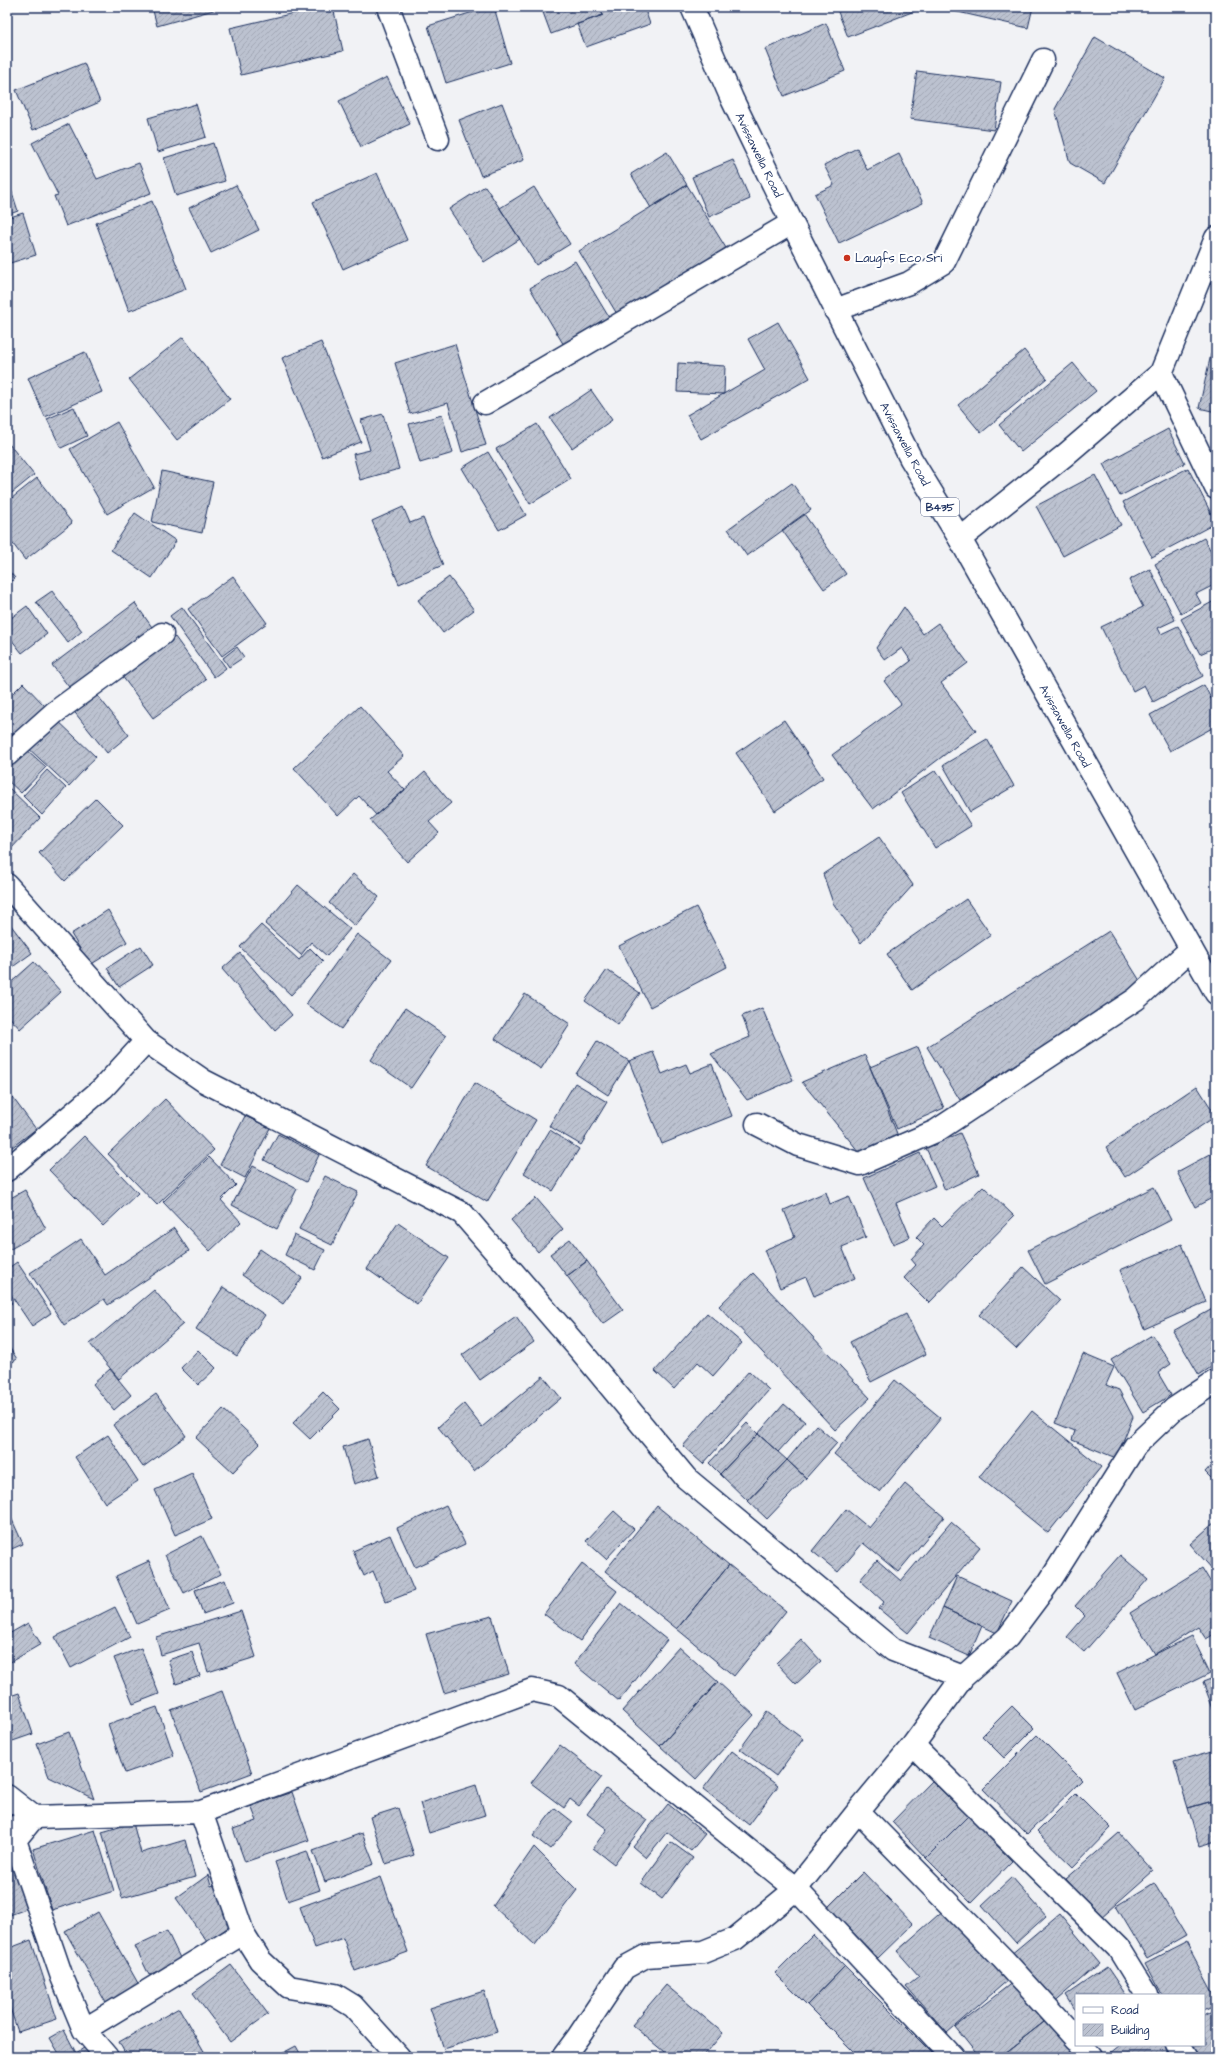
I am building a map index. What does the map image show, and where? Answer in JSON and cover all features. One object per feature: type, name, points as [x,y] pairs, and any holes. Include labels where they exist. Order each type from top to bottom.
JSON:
[{"type":"street","points":[[388,7],[438,139]]},
{"type":"street","name":"Avissawella Road","points":[[692,7],[732,99],[792,223],[911,459],[960,539],[1216,993]]},
{"type":"street","points":[[835,310],[910,283],[944,262],[1043,60]]},
{"type":"street","points":[[485,403],[792,223]]},
{"type":"street","points":[[960,539],[1064,456],[1161,373],[1216,238]]},
{"type":"street","points":[[1161,373],[1216,488]]},
{"type":"street","points":[[7,755],[54,713],[162,634]]},
{"type":"street","points":[[7,885],[146,1041],[204,1081],[462,1212],[576,1345],[686,1478],[894,1650],[963,1678]]},
{"type":"street","points":[[757,1124],[798,1145],[860,1164],[936,1131],[1136,999],[1191,949]]},
{"type":"street","points":[[7,1170],[103,1088],[146,1041]]},
{"type":"street","points":[[563,2057],[624,1968],[646,1956],[703,1952],[735,1939],[796,1889],[913,1745],[963,1678],[1008,1637],[1050,1581],[1135,1446],[1174,1410],[1216,1381]]},
{"type":"street","points":[[7,1831],[34,1817],[202,1812],[532,1690],[559,1696],[796,1889],[952,2057]]},
{"type":"street","points":[[913,1745],[1118,1948],[1146,1994]]},
{"type":"street","points":[[7,1796],[34,1817]]},
{"type":"street","points":[[858,1811],[1003,1959],[1075,2038]]},
{"type":"street","points":[[202,1812],[244,1933],[260,1960],[289,1987],[335,1995],[353,2006],[399,2057]]},
{"type":"street","points":[[34,1817],[15,1840],[62,1977],[84,2030],[107,2057]]},
{"type":"street","points":[[84,2030],[244,1933]]},
{"type":"street","points":[[1082,2046],[1092,2057]]},
{"type":"street","points":[[1178,2046],[1185,2057]]},
{"type":"building","points":[[152,7],[224,7],[157,26]]},
{"type":"building","points":[[320,7],[333,7],[343,51],[241,75],[230,28]]},
{"type":"building","points":[[489,7],[494,7],[510,63],[446,83],[428,26]]},
{"type":"building","points":[[541,7],[599,7],[603,15],[551,34]]},
{"type":"building","points":[[599,7],[644,7],[650,24],[586,47],[577,24],[603,15]]},
{"type":"building","points":[[836,7],[916,7],[917,10],[848,37]]},
{"type":"building","points":[[936,7],[1033,7],[1028,28]]},
{"type":"building","points":[[826,23],[845,71],[784,96],[765,49]]},
{"type":"building","points":[[1095,37],[1165,78],[1105,183],[1070,163],[1055,109]]},
{"type":"building","points":[[84,63],[100,102],[33,130],[16,90]]},
{"type":"building","points":[[917,71],[1001,82],[994,130],[910,119]]},
{"type":"building","points":[[387,77],[410,124],[361,147],[339,101]]},
{"type":"building","points":[[502,103],[524,160],[481,176],[459,120]]},
{"type":"building","points":[[196,104],[206,137],[158,152],[148,118]]},
{"type":"building","points":[[69,124],[97,179],[139,163],[151,193],[66,226],[54,196],[58,195],[32,143]]},
{"type":"building","points":[[213,143],[225,181],[176,196],[164,158]]},
{"type":"building","points":[[857,148],[867,170],[899,154],[923,203],[839,243],[815,194],[834,185],[824,165]]},
{"type":"building","points":[[667,152],[687,185],[651,208],[631,174]]},
{"type":"building","points":[[733,160],[750,199],[709,217],[692,177]]},
{"type":"building","points":[[377,173],[407,240],[343,269],[313,202]]},
{"type":"building","points":[[7,177],[18,211],[7,215]]},
{"type":"building","points":[[236,185],[259,230],[211,253],[189,208]]},
{"type":"building","points":[[687,185],[726,248],[617,314],[579,251]]},
{"type":"building","points":[[485,186],[520,239],[484,262],[449,209]]},
{"type":"building","points":[[534,187],[570,244],[536,265],[500,208]]},
{"type":"building","points":[[152,201],[186,289],[129,311],[96,223]]},
{"type":"building","points":[[23,213],[36,255],[7,264],[7,218]]},
{"type":"building","points":[[575,261],[610,319],[565,347],[530,288]]},
{"type":"building","points":[[778,322],[810,378],[701,439],[687,415],[765,370],[748,339]]},
{"type":"building","points":[[183,337],[230,399],[177,440],[129,379]]},
{"type":"building","points":[[321,342],[361,442],[322,457],[282,358]]},
{"type":"building","points":[[455,344],[486,445],[462,452],[448,403],[410,414],[395,363]]},
{"type":"building","points":[[1024,350],[1047,378],[981,433],[958,405]]},
{"type":"building","points":[[85,352],[102,392],[45,417],[28,378]]},
{"type":"building","points":[[1211,354],[1216,355],[1216,412],[1199,408]]},
{"type":"building","points":[[678,363],[725,366],[724,394],[677,392]]},
{"type":"building","points":[[1073,363],[1096,391],[1021,452],[999,425]]},
{"type":"building","points":[[591,390],[612,420],[572,448],[550,418]]},
{"type":"building","points":[[74,407],[87,436],[61,448],[47,419]]},
{"type":"building","points":[[383,414],[399,469],[360,480],[353,454],[370,450],[361,420]]},
{"type":"building","points":[[442,415],[453,453],[420,463],[409,424]]},
{"type":"building","points":[[117,422],[154,487],[107,514],[70,449]]},
{"type":"building","points":[[537,424],[571,479],[530,504],[496,449]]},
{"type":"building","points":[[1168,429],[1185,463],[1120,496],[1103,464]]},
{"type":"building","points":[[9,444],[34,475],[7,497],[7,446]]},
{"type":"building","points":[[488,452],[526,515],[499,530],[462,468]]},
{"type":"building","points":[[1188,468],[1216,523],[1152,557],[1123,502]]},
{"type":"building","points":[[162,471],[213,482],[202,533],[152,522]]},
{"type":"building","points":[[1095,475],[1121,525],[1063,556],[1036,506]]},
{"type":"building","points":[[37,478],[72,523],[25,560],[7,536],[7,502]]},
{"type":"building","points":[[792,483],[811,510],[747,556],[728,529]]},
{"type":"building","points":[[403,507],[410,523],[423,518],[443,565],[399,584],[372,521]]},
{"type":"building","points":[[135,513],[176,541],[152,578],[111,550]]},
{"type":"building","points":[[804,514],[846,574],[824,589],[782,530]]},
{"type":"building","points":[[1204,538],[1216,561],[1216,584],[1196,594],[1201,603],[1181,614],[1155,564]]},
{"type":"building","points":[[7,569],[15,578],[7,584]]},
{"type":"building","points":[[1150,569],[1175,620],[1158,628],[1161,634],[1178,626],[1203,676],[1153,702],[1144,685],[1133,691],[1101,627],[1143,607],[1129,580]]},
{"type":"building","points":[[233,576],[267,623],[222,656],[188,609]]},
{"type":"building","points":[[449,577],[474,610],[443,633],[418,600]]},
{"type":"building","points":[[52,591],[82,631],[68,643],[36,602]]},
{"type":"building","points":[[1216,600],[1216,647],[1200,654],[1181,619]]},
{"type":"building","points":[[135,603],[154,630],[72,691],[52,665]]},
{"type":"building","points":[[27,606],[47,634],[22,653],[7,634],[7,621]]},
{"type":"building","points":[[182,607],[226,668],[214,677],[170,616]]},
{"type":"building","points":[[904,607],[923,634],[938,623],[968,663],[941,683],[976,731],[873,809],[832,755],[901,704],[884,681],[911,661],[902,648],[885,660],[876,648]]},
{"type":"building","points":[[175,637],[206,680],[153,718],[122,676]]},
{"type":"building","points":[[237,647],[244,657],[229,667],[223,658]]},
{"type":"building","points":[[23,683],[45,706],[7,742],[7,699]]},
{"type":"building","points":[[1204,685],[1216,708],[1216,726],[1170,751],[1150,715]]},
{"type":"building","points":[[94,691],[129,735],[107,753],[72,709]]},
{"type":"building","points":[[360,706],[404,756],[387,771],[405,790],[376,815],[359,796],[338,816],[294,768]]},
{"type":"building","points":[[54,717],[96,757],[69,786],[26,746]]},
{"type":"building","points":[[784,720],[823,778],[775,811],[736,753]]},
{"type":"building","points":[[987,739],[1014,786],[970,812],[943,765]]},
{"type":"building","points":[[26,749],[46,767],[21,793],[7,780],[7,769]]},
{"type":"building","points":[[47,770],[66,788],[42,815],[23,796]]},
{"type":"building","points":[[936,770],[971,826],[935,848],[901,793]]},
{"type":"building","points":[[425,772],[451,803],[429,822],[439,833],[407,862],[370,820]]},
{"type":"building","points":[[7,786],[40,818],[10,850],[7,846]]},
{"type":"building","points":[[96,798],[123,825],[65,881],[39,853]]},
{"type":"building","points":[[879,837],[913,885],[861,943],[833,903],[823,874]]},
{"type":"building","points":[[353,874],[379,897],[355,926],[329,903]]},
{"type":"building","points":[[298,885],[350,929],[327,956],[311,942],[301,955],[265,924]]},
{"type":"building","points":[[966,899],[991,935],[912,990],[887,954]]},
{"type":"building","points":[[696,907],[727,967],[650,1007],[619,946]]},
{"type":"building","points":[[108,910],[127,942],[90,965],[71,934]]},
{"type":"building","points":[[7,920],[32,953],[7,971]]},
{"type":"building","points":[[261,925],[299,960],[310,948],[323,961],[291,995],[240,947]]},
{"type":"building","points":[[1109,931],[1142,984],[960,1100],[927,1047]]},
{"type":"building","points":[[357,934],[391,960],[341,1029],[306,1004]]},
{"type":"building","points":[[141,946],[153,965],[119,987],[107,968]]},
{"type":"building","points":[[240,953],[292,1015],[275,1030],[222,969]]},
{"type":"building","points":[[34,962],[61,992],[20,1029],[7,1014],[7,986]]},
{"type":"building","points":[[607,970],[640,993],[618,1025],[585,1001]]},
{"type":"building","points":[[525,994],[570,1024],[541,1069],[495,1039]]},
{"type":"building","points":[[405,1008],[446,1036],[411,1088],[371,1060]]},
{"type":"building","points":[[762,1008],[793,1080],[747,1100],[711,1054],[750,1037],[742,1016]]},
{"type":"building","points":[[597,1041],[629,1061],[608,1095],[576,1074]]},
{"type":"building","points":[[918,1047],[944,1108],[897,1129],[870,1067]]},
{"type":"building","points":[[653,1052],[662,1074],[686,1064],[690,1073],[712,1064],[732,1116],[662,1144],[629,1061]]},
{"type":"building","points":[[865,1055],[898,1136],[859,1152],[802,1082]]},
{"type":"building","points":[[475,1083],[536,1120],[487,1202],[426,1166]]},
{"type":"building","points":[[575,1083],[607,1102],[581,1145],[549,1126]]},
{"type":"building","points":[[1197,1086],[1216,1116],[1125,1177],[1106,1147]]},
{"type":"building","points":[[7,1090],[36,1129],[7,1151]]},
{"type":"building","points":[[165,1099],[214,1150],[157,1205],[108,1154]]},
{"type":"building","points":[[245,1116],[270,1128],[245,1178],[220,1165]]},
{"type":"building","points":[[550,1130],[579,1149],[553,1191],[524,1173]]},
{"type":"building","points":[[960,1133],[979,1174],[945,1190],[926,1148]]},
{"type":"building","points":[[278,1134],[319,1155],[306,1182],[264,1160]]},
{"type":"building","points":[[84,1136],[138,1193],[103,1226],[49,1170]]},
{"type":"building","points":[[1216,1151],[1216,1196],[1195,1207],[1177,1172]]},
{"type":"building","points":[[920,1153],[935,1186],[896,1203],[910,1237],[893,1244],[864,1178]]},
{"type":"building","points":[[209,1157],[236,1185],[221,1200],[241,1222],[210,1251],[163,1202]]},
{"type":"building","points":[[253,1166],[297,1189],[277,1229],[232,1205]]},
{"type":"building","points":[[325,1176],[358,1192],[332,1245],[299,1229]]},
{"type":"building","points":[[983,1186],[1014,1216],[929,1303],[904,1278],[916,1265],[911,1259],[924,1245],[916,1237],[934,1218],[942,1226]]},
{"type":"building","points":[[1154,1187],[1171,1220],[1045,1284],[1028,1250]]},
{"type":"building","points":[[25,1190],[46,1229],[7,1251],[7,1200]]},
{"type":"building","points":[[826,1192],[830,1204],[849,1196],[866,1237],[842,1247],[855,1278],[814,1296],[806,1277],[780,1288],[764,1250],[795,1237],[784,1210]]},
{"type":"building","points":[[536,1198],[563,1229],[538,1252],[511,1220]]},
{"type":"building","points":[[398,1223],[449,1258],[417,1304],[367,1269]]},
{"type":"building","points":[[174,1228],[189,1251],[108,1305],[104,1299],[64,1325],[30,1273],[81,1239],[105,1275]]},
{"type":"building","points":[[294,1235],[325,1250],[315,1270],[285,1255]]},
{"type":"building","points":[[570,1239],[587,1261],[567,1276],[550,1254]]},
{"type":"building","points":[[1182,1244],[1206,1302],[1144,1329],[1120,1270]]},
{"type":"building","points":[[260,1249],[302,1278],[283,1304],[242,1275]]},
{"type":"building","points":[[587,1261],[623,1310],[603,1324],[567,1276]]},
{"type":"building","points":[[17,1262],[51,1313],[32,1326],[7,1289],[7,1269]]},
{"type":"building","points":[[1023,1267],[1060,1301],[1016,1349],[979,1315]]},
{"type":"building","points":[[753,1273],[870,1398],[835,1430],[719,1306]]},
{"type":"building","points":[[223,1287],[265,1315],[237,1356],[196,1329]]},
{"type":"building","points":[[154,1290],[183,1324],[119,1379],[90,1344]]},
{"type":"building","points":[[7,1296],[12,1303],[7,1306]]},
{"type":"building","points":[[1216,1307],[1216,1364],[1199,1375],[1173,1331]]},
{"type":"building","points":[[707,1313],[742,1343],[713,1376],[698,1362],[674,1389],[655,1371]]},
{"type":"building","points":[[906,1314],[926,1354],[871,1382],[850,1342]]},
{"type":"building","points":[[516,1316],[534,1342],[480,1380],[462,1355]]},
{"type":"building","points":[[1152,1335],[1171,1364],[1158,1373],[1171,1395],[1143,1412],[1111,1360]]},
{"type":"building","points":[[7,1344],[17,1359],[7,1366]]},
{"type":"building","points":[[198,1350],[216,1368],[198,1385],[181,1368]]},
{"type":"building","points":[[1083,1354],[1114,1367],[1106,1385],[1119,1390],[1133,1417],[1116,1458],[1072,1440],[1075,1431],[1055,1423]]},
{"type":"building","points":[[110,1369],[131,1395],[114,1410],[93,1384]]},
{"type":"building","points":[[749,1371],[769,1390],[703,1464],[683,1446]]},
{"type":"building","points":[[543,1376],[561,1398],[474,1471],[438,1427],[464,1404],[482,1427]]},
{"type":"building","points":[[895,1380],[941,1418],[880,1492],[834,1454]]},
{"type":"building","points":[[323,1392],[340,1409],[310,1439],[293,1423]]},
{"type":"building","points":[[156,1394],[186,1436],[143,1467],[113,1425]]},
{"type":"building","points":[[784,1404],[805,1422],[778,1452],[758,1434]]},
{"type":"building","points":[[223,1409],[260,1444],[233,1472],[196,1438]]},
{"type":"building","points":[[1032,1411],[1101,1467],[1048,1533],[979,1477]]},
{"type":"building","points":[[747,1423],[758,1434],[720,1474],[709,1463]]},
{"type":"building","points":[[816,1425],[837,1443],[806,1478],[787,1460]]},
{"type":"building","points":[[758,1434],[787,1460],[748,1501],[720,1474]]},
{"type":"building","points":[[108,1435],[138,1481],[105,1503],[75,1457]]},
{"type":"building","points":[[368,1439],[379,1476],[354,1484],[343,1447]]},
{"type":"building","points":[[787,1460],[806,1478],[767,1519],[748,1501]]},
{"type":"building","points":[[1216,1460],[1216,1483],[1205,1472]]},
{"type":"building","points":[[192,1473],[212,1519],[175,1535],[155,1490]]},
{"type":"building","points":[[905,1484],[944,1517],[898,1572],[863,1543],[838,1572],[812,1551],[846,1509],[869,1528]]},
{"type":"building","points":[[446,1505],[465,1544],[415,1567],[397,1528]]},
{"type":"building","points":[[657,1506],[729,1565],[677,1629],[605,1571]]},
{"type":"building","points":[[614,1511],[634,1529],[606,1559],[586,1541]]},
{"type":"building","points":[[9,1513],[23,1544],[7,1551],[7,1514]]},
{"type":"building","points":[[1216,1521],[1216,1569],[1214,1571],[1190,1544]]},
{"type":"building","points":[[951,1522],[980,1547],[908,1633],[879,1609],[884,1602],[860,1580],[877,1560],[901,1581]]},
{"type":"building","points":[[390,1535],[414,1591],[386,1602],[373,1571],[364,1576],[353,1551]]},
{"type":"building","points":[[202,1536],[221,1574],[184,1593],[165,1555]]},
{"type":"building","points":[[1120,1555],[1148,1579],[1084,1652],[1067,1637],[1085,1616],[1075,1606]]},
{"type":"building","points":[[149,1561],[170,1610],[137,1624],[116,1576]]},
{"type":"building","points":[[582,1564],[617,1591],[580,1641],[544,1614]]},
{"type":"building","points":[[729,1565],[786,1611],[734,1676],[677,1629]]},
{"type":"building","points":[[1202,1568],[1216,1591],[1216,1633],[1206,1639],[1198,1627],[1155,1654],[1130,1613]]},
{"type":"building","points":[[957,1576],[1012,1601],[997,1633],[943,1608]]},
{"type":"building","points":[[225,1580],[233,1603],[203,1614],[195,1590]]},
{"type":"building","points":[[621,1603],[667,1640],[619,1701],[574,1664]]},
{"type":"building","points":[[115,1607],[130,1637],[71,1668],[55,1637]]},
{"type":"building","points":[[943,1608],[982,1626],[969,1656],[929,1638]]},
{"type":"building","points":[[241,1611],[256,1657],[208,1672],[199,1643],[161,1655],[156,1637]]},
{"type":"building","points":[[492,1616],[509,1674],[444,1693],[426,1634]]},
{"type":"building","points":[[28,1623],[41,1644],[7,1664],[7,1635]]},
{"type":"building","points":[[1192,1636],[1210,1673],[1135,1710],[1117,1673]]},
{"type":"building","points":[[801,1639],[821,1661],[796,1684],[776,1663]]},
{"type":"building","points":[[679,1647],[718,1682],[660,1746],[622,1711]]},
{"type":"building","points":[[141,1648],[159,1694],[133,1704],[114,1658]]},
{"type":"building","points":[[192,1652],[200,1676],[176,1684],[168,1660]]},
{"type":"building","points":[[1216,1677],[1216,1717],[1203,1682]]},
{"type":"building","points":[[718,1682],[754,1715],[696,1779],[660,1746]]},
{"type":"building","points":[[222,1691],[252,1773],[201,1792],[171,1710]]},
{"type":"building","points":[[19,1693],[33,1734],[7,1743],[7,1697]]},
{"type":"building","points":[[1012,1706],[1034,1728],[1004,1758],[982,1736]]},
{"type":"building","points":[[157,1707],[174,1756],[125,1773],[108,1724]]},
{"type":"building","points":[[767,1712],[803,1739],[776,1776],[740,1749]]},
{"type":"building","points":[[69,1732],[94,1799],[49,1777],[37,1744]]},
{"type":"building","points":[[1037,1735],[1082,1780],[1027,1834],[983,1789]]},
{"type":"building","points":[[560,1745],[602,1777],[579,1806],[570,1799],[564,1808],[531,1783]]},
{"type":"building","points":[[1216,1750],[1216,1800],[1188,1808],[1174,1762]]},
{"type":"building","points":[[732,1751],[778,1786],[749,1825],[703,1789]]},
{"type":"building","points":[[932,1781],[968,1816],[926,1858],[892,1822]]},
{"type":"building","points":[[476,1785],[485,1815],[429,1833],[420,1803]]},
{"type":"building","points":[[606,1789],[647,1820],[614,1864],[593,1848],[607,1829],[587,1814]]},
{"type":"building","points":[[292,1792],[309,1840],[245,1862],[233,1829],[257,1821],[251,1806]]},
{"type":"building","points":[[1076,1793],[1111,1828],[1073,1867],[1037,1832]]},
{"type":"building","points":[[1216,1800],[1216,1841],[1199,1846],[1188,1808]]},
{"type":"building","points":[[668,1804],[705,1834],[691,1851],[667,1832],[646,1858],[633,1847]]},
{"type":"building","points":[[398,1808],[414,1855],[386,1864],[370,1817]]},
{"type":"building","points":[[555,1808],[573,1822],[550,1849],[533,1836]]},
{"type":"building","points":[[968,1816],[1012,1861],[971,1903],[926,1858]]},
{"type":"building","points":[[133,1823],[141,1853],[185,1840],[195,1877],[122,1898],[102,1832]]},
{"type":"building","points":[[95,1830],[114,1891],[52,1910],[33,1849]]},
{"type":"building","points":[[362,1833],[374,1864],[325,1882],[313,1851]]},
{"type":"building","points":[[1119,1833],[1153,1871],[1100,1918],[1066,1879]]},
{"type":"building","points":[[671,1842],[693,1858],[662,1899],[641,1883]]},
{"type":"building","points":[[534,1847],[577,1890],[535,1945],[493,1906]]},
{"type":"building","points":[[307,1851],[320,1890],[288,1901],[275,1862]]},
{"type":"building","points":[[11,1855],[29,1908],[7,1916],[7,1856]]},
{"type":"building","points":[[863,1872],[913,1924],[878,1958],[828,1907]]},
{"type":"building","points":[[208,1875],[211,1886],[222,1882],[236,1922],[207,1942],[176,1898]]},
{"type":"building","points":[[381,1877],[408,1952],[355,1971],[343,1938],[315,1948],[300,1907]]},
{"type":"building","points":[[1012,1877],[1046,1916],[1016,1943],[982,1905]]},
{"type":"building","points":[[1154,1883],[1186,1936],[1147,1958],[1116,1906]]},
{"type":"building","points":[[946,1908],[1009,1979],[947,2033],[906,1986],[919,1976],[897,1951]]},
{"type":"building","points":[[98,1912],[139,1985],[106,2003],[65,1931]]},
{"type":"building","points":[[1059,1914],[1100,1963],[1052,2004],[1010,1955]]},
{"type":"building","points":[[167,1931],[181,1960],[149,1975],[135,1946]]},
{"type":"building","points":[[813,1935],[845,1966],[807,2005],[775,1973]]},
{"type":"building","points":[[31,1940],[57,2019],[18,2032],[7,1999],[7,1949]]},
{"type":"building","points":[[1186,1942],[1216,1998],[1216,2005],[1205,2010],[1205,1994],[1161,1994],[1145,1963]]},
{"type":"building","points":[[231,1965],[268,2014],[230,2042],[193,1993]]},
{"type":"building","points":[[845,1966],[936,2057],[859,2057],[807,2005]]},
{"type":"building","points":[[1107,1967],[1125,1994],[1075,1994],[1075,2009],[1066,1995]]},
{"type":"building","points":[[1013,1982],[1044,2022],[999,2057],[979,2057],[955,2027]]},
{"type":"building","points":[[666,1985],[723,2033],[703,2057],[670,2057],[632,2025]]},
{"type":"building","points":[[484,1991],[497,2032],[444,2049],[430,2008]]},
{"type":"building","points":[[179,2008],[205,2053],[198,2057],[127,2057],[119,2042]]},
{"type":"building","points":[[1216,2010],[1216,2057],[1193,2057],[1188,2046],[1205,2046],[1205,2016]]},
{"type":"building","points":[[1052,2016],[1083,2057],[999,2057],[1044,2022]]},
{"type":"building","points":[[64,2030],[76,2053],[87,2046],[93,2057],[61,2057],[50,2038]]},
{"type":"building","points":[[296,2046],[302,2057],[275,2057]]},
{"type":"building","points":[[1119,2046],[1164,2046],[1174,2057],[1111,2057],[1109,2054]]},
{"type":"place","name":"Laugfs Eco Sri","points":[[847,258]]}]
